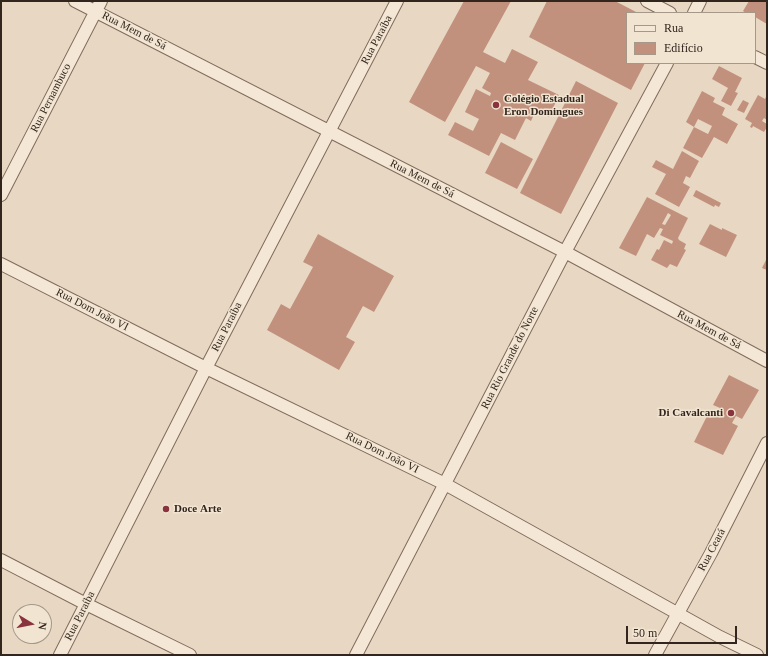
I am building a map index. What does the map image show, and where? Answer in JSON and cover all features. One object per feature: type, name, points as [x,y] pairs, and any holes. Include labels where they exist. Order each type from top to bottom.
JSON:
[{"type":"street","name":"Rua Mem de Sá","points":[[75,1],[98,6],[329,131],[565,252],[767,361]]},
{"type":"street","name":"Rua Paraíba","points":[[60,655],[206,368],[397,1]]},
{"type":"street","points":[[647,1],[668,12]]},
{"type":"street","points":[[694,12],[700,1]]},
{"type":"street","name":"Rua Pernambuco","points":[[1,194],[98,6]]},
{"type":"street","points":[[756,58],[767,63]]},
{"type":"street","name":"Rua Rio Grande do Norte","points":[[356,655],[565,252],[667,64]]},
{"type":"street","name":"Rua Dom João VI","points":[[1,264],[206,368],[445,484],[720,637],[757,655]]},
{"type":"street","name":"Rua Ceará","points":[[655,655],[711,553],[767,443]]},
{"type":"street","points":[[1,560],[190,655]]},
{"type":"building","points":[[464,1],[511,1],[483,52],[505,63],[512,49],[538,62],[528,80],[559,95],[549,117],[536,110],[531,121],[526,118],[515,140],[501,133],[489,156],[448,135],[455,122],[473,131],[479,119],[465,112],[476,89],[490,96],[491,93],[482,88],[490,73],[476,66],[445,122],[409,102]]},
{"type":"building","points":[[547,1],[615,1],[636,12],[626,12],[626,64],[644,64],[631,90],[529,37]]},
{"type":"building","points":[[749,1],[767,1],[767,24],[756,18],[756,12],[743,11]]},
{"type":"building","points":[[719,66],[742,78],[735,92],[738,93],[731,106],[721,101],[728,88],[712,79]]},
{"type":"building","points":[[576,81],[618,103],[561,214],[520,193]]},
{"type":"building","points":[[702,91],[715,98],[713,102],[725,108],[722,115],[738,124],[727,144],[714,137],[702,158],[683,148],[694,127],[686,122]],"holes":[[[698,119],[712,126],[708,134],[694,127]]]},
{"type":"building","points":[[758,95],[765,99],[766,97],[767,98],[767,120],[764,118],[762,121],[767,124],[764,132],[753,126],[752,128],[750,127],[752,123],[745,119]]},
{"type":"building","points":[[743,100],[749,103],[744,113],[737,110]]},
{"type":"building","points":[[501,142],[533,159],[517,189],[485,173]]},
{"type":"building","points":[[682,151],[699,161],[690,178],[686,176],[683,183],[690,187],[679,207],[655,194],[666,174],[652,167],[656,160],[673,169]]},
{"type":"building","points":[[696,190],[721,203],[719,207],[715,205],[714,207],[693,196]]},
{"type":"building","points":[[647,197],[688,218],[678,238],[686,244],[684,249],[686,250],[677,267],[670,264],[667,268],[651,260],[657,249],[659,250],[664,240],[672,244],[673,241],[660,235],[663,229],[660,228],[654,238],[647,234],[636,256],[619,248]],"holes":[[[668,213],[671,215],[665,225],[662,224]]]},
{"type":"building","points":[[710,224],[737,235],[726,257],[699,244]]},
{"type":"building","points":[[318,234],[394,276],[374,312],[363,306],[346,337],[355,342],[339,370],[267,330],[281,304],[290,309],[313,267],[303,262]]},
{"type":"building","points":[[767,258],[767,270],[762,268]]},
{"type":"building","name":"Di Cavalcanti","points":[[729,375],[759,390],[742,419],[736,416],[732,423],[738,426],[723,455],[694,442],[709,412],[716,415],[720,408],[713,405]]},
{"type":"place","name":"Colégio Estadual Eron Domingues","points":[[496,105]]},
{"type":"place","name":"Di Cavalcanti","points":[[731,413]]},
{"type":"place","name":"Doce Arte","points":[[166,509]]}]
